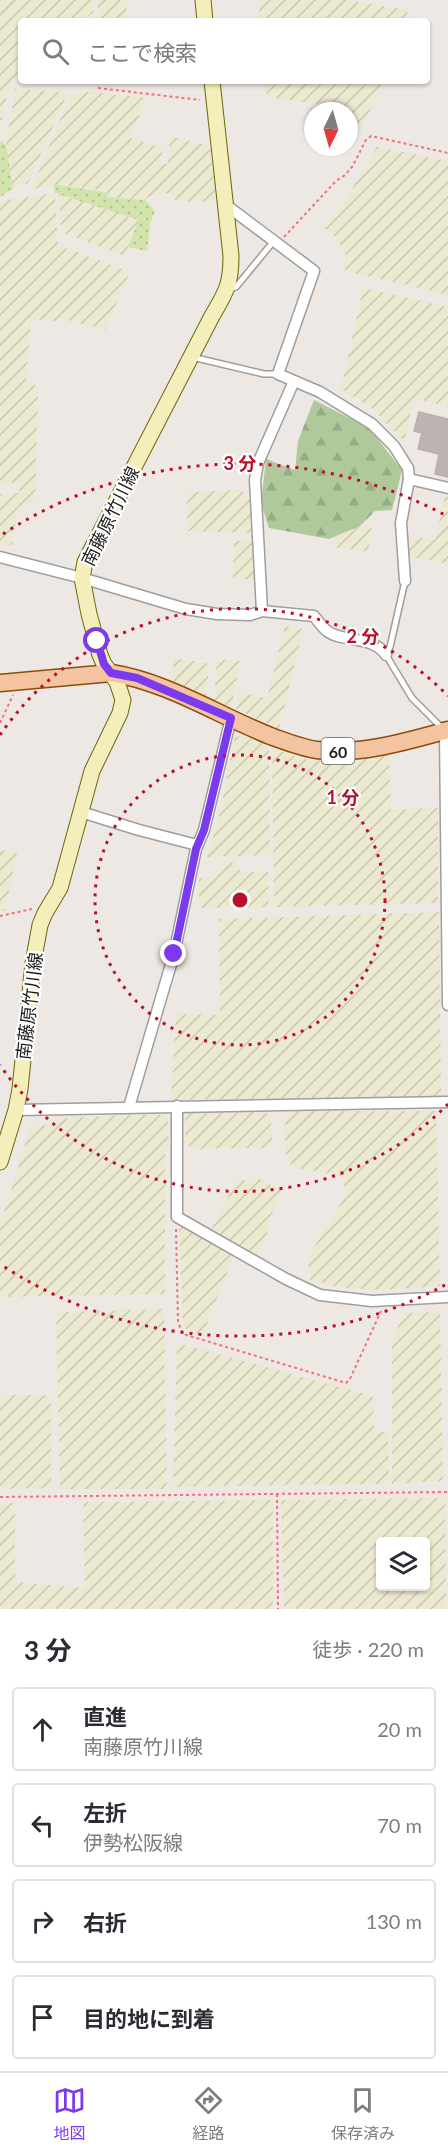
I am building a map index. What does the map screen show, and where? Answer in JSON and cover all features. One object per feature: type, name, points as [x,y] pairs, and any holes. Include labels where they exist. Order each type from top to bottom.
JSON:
[{"type":"main road","points":[[202,0],[205,18]]},
{"type":"main road","name":"南藤原竹川線","points":[[0,1162],[16,1110],[35,947],[40,925],[60,888],[92,771],[120,713],[123,700],[122,692],[100,655],[82,578],[85,562],[230,281],[231,256],[213,88]]},
{"type":"main road","name":"60","points":[[0,683],[111,673],[137,678],[290,743],[328,751],[373,748],[446,730]]},
{"type":"street","points":[[226,205],[314,271],[278,374],[320,392],[372,424],[394,446],[408,468],[409,479],[401,523],[405,581]]},
{"type":"street","points":[[262,611],[255,480],[258,463],[294,381]]},
{"type":"street","points":[[409,479],[448,488]]},
{"type":"street","points":[[0,557],[82,578],[186,609],[218,614],[250,615],[262,611],[314,616],[328,632],[374,644],[386,655]]},
{"type":"street","points":[[129,1107],[174,954],[197,845],[204,830],[231,718]]},
{"type":"street","points":[[446,730],[448,1005]]},
{"type":"street","points":[[81,812],[197,845]]},
{"type":"street","points":[[16,1110],[448,1102]]},
{"type":"street","points":[[177,1106],[177,1217],[286,1279],[320,1295],[372,1301],[448,1297]]},
{"type":"lane","points":[[227,290],[236,287],[273,242]]},
{"type":"lane","points":[[190,357],[264,374],[278,374]]},
{"type":"lane","points":[[405,581],[390,647],[386,655],[412,698],[446,730]]},
{"type":"path","points":[[98,88],[202,100],[213,88]]},
{"type":"path","points":[[273,242],[282,238],[336,181],[345,175],[366,140],[371,136],[448,153]]},
{"type":"path","points":[[0,723],[19,682]]},
{"type":"path","points":[[0,916],[42,907],[46,911]]},
{"type":"path","points":[[177,1217],[178,1322],[183,1334],[346,1383],[350,1379],[384,1301]]},
{"type":"path","points":[[0,1497],[448,1492]]},
{"type":"path","points":[[277,1494],[278,1609]]},
{"type":"shaded area","points":[[0,0],[92,0],[94,12],[86,18],[18,18],[18,78],[9,84],[0,129]]},
{"type":"shaded area","points":[[98,0],[127,0],[126,18],[98,18]]},
{"type":"shaded area","points":[[260,0],[347,0],[408,10],[406,18],[258,18]]},
{"type":"shaded area","points":[[265,84],[382,84],[363,126],[358,124],[358,102],[305,102],[267,97]]},
{"type":"shaded area","points":[[15,89],[65,92],[66,97],[28,183],[13,189],[6,145]]},
{"type":"shaded area","points":[[81,91],[147,98],[130,138],[164,148],[159,163],[168,164],[170,136],[210,146],[216,198],[209,202],[175,201],[174,195],[161,192],[145,200],[107,197],[107,191],[53,184],[34,189],[33,185],[69,98]]},
{"type":"shaded area","points":[[377,147],[448,161],[448,295],[345,271],[346,257],[337,238],[323,227],[341,207]]},
{"type":"shaded area","points":[[55,193],[58,245],[130,272],[105,330],[60,318],[56,321],[31,319],[26,380],[34,382],[38,397],[35,502],[18,507],[12,545],[0,543],[0,494],[19,493],[21,482],[0,484],[0,201]]},
{"type":"shaded area","points":[[59,195],[140,220],[124,256],[61,232]]},
{"type":"shaded area","points":[[363,288],[448,307],[448,407],[414,398],[404,441],[374,410],[341,389]]},
{"type":"shaded area","points":[[241,490],[252,502],[251,533],[187,531],[187,492]]},
{"type":"shaded area","points":[[445,496],[448,497],[448,564],[407,556],[406,536],[435,540]]},
{"type":"shaded area","points":[[372,525],[368,552],[335,547],[337,535],[360,526]]},
{"type":"shaded area","points":[[253,540],[255,580],[233,578],[234,541]]},
{"type":"shaded area","points":[[285,626],[303,629],[279,729],[236,709],[239,692],[267,698]]},
{"type":"shaded area","points":[[174,658],[210,664],[205,700],[172,685]]},
{"type":"shaded area","points":[[217,659],[240,661],[231,709],[214,703]]},
{"type":"shaded area","points":[[242,736],[264,742],[269,748],[270,855],[207,857],[218,821],[235,737]]},
{"type":"shaded area","points":[[272,748],[302,759],[329,761],[389,752],[391,810],[438,808],[438,903],[274,907]]},
{"type":"shaded area","points":[[0,850],[17,852],[5,911],[0,911]]},
{"type":"shaded area","points":[[224,862],[236,863],[241,873],[268,870],[269,907],[199,908],[199,879],[220,873]]},
{"type":"shaded area","points":[[439,912],[441,1096],[171,1100],[176,1014],[220,1015],[219,919]]},
{"type":"shaded area","points":[[290,1111],[436,1111],[440,1286],[386,1290],[345,1288],[310,1280],[308,1257],[347,1193],[341,1176],[292,1167],[285,1153],[285,1120]]},
{"type":"shaded area","points":[[266,1112],[271,1118],[272,1139],[270,1144],[263,1148],[192,1149],[185,1141],[185,1113]]},
{"type":"shaded area","points":[[159,1114],[168,1119],[169,1149],[165,1150],[165,1294],[0,1297],[0,1225],[31,1126],[57,1124],[59,1118]]},
{"type":"shaded area","points":[[252,1175],[282,1191],[269,1220],[267,1235],[256,1256],[211,1230],[238,1178],[248,1182]]},
{"type":"shaded area","points":[[181,1226],[234,1255],[204,1332],[199,1334],[183,1328],[179,1228]]},
{"type":"shaded area","points":[[164,1309],[167,1489],[60,1489],[56,1312]]},
{"type":"shaded area","points":[[440,1312],[443,1481],[392,1484],[392,1342],[403,1313]]},
{"type":"shaded area","points":[[177,1343],[373,1396],[374,1432],[388,1432],[389,1479],[383,1484],[173,1487]]},
{"type":"shaded area","points":[[0,1395],[51,1395],[51,1488],[0,1489]]},
{"type":"shaded area","points":[[445,1498],[446,1609],[284,1609],[281,1500]]},
{"type":"shaded area","points":[[273,1500],[273,1609],[0,1609],[0,1503],[15,1503],[15,1582],[85,1588],[83,1502]]},
{"type":"green space","points":[[0,141],[6,145],[13,189],[0,197]]},
{"type":"green space","points":[[53,184],[108,193],[107,197],[145,200],[155,211],[150,224],[147,251],[128,247],[139,220],[55,193]]},
{"type":"green space","points":[[314,400],[369,428],[402,470],[392,510],[375,511],[360,526],[329,539],[269,528],[261,503],[266,459],[295,470],[298,441]]},
{"type":"building","points":[[419,412],[448,419],[448,477],[435,474],[439,454],[418,449],[422,433],[414,431]]},
{"type":"route","points":[[97,641],[100,655],[111,673],[137,678],[231,718],[204,830],[196,849],[174,954]]}]
